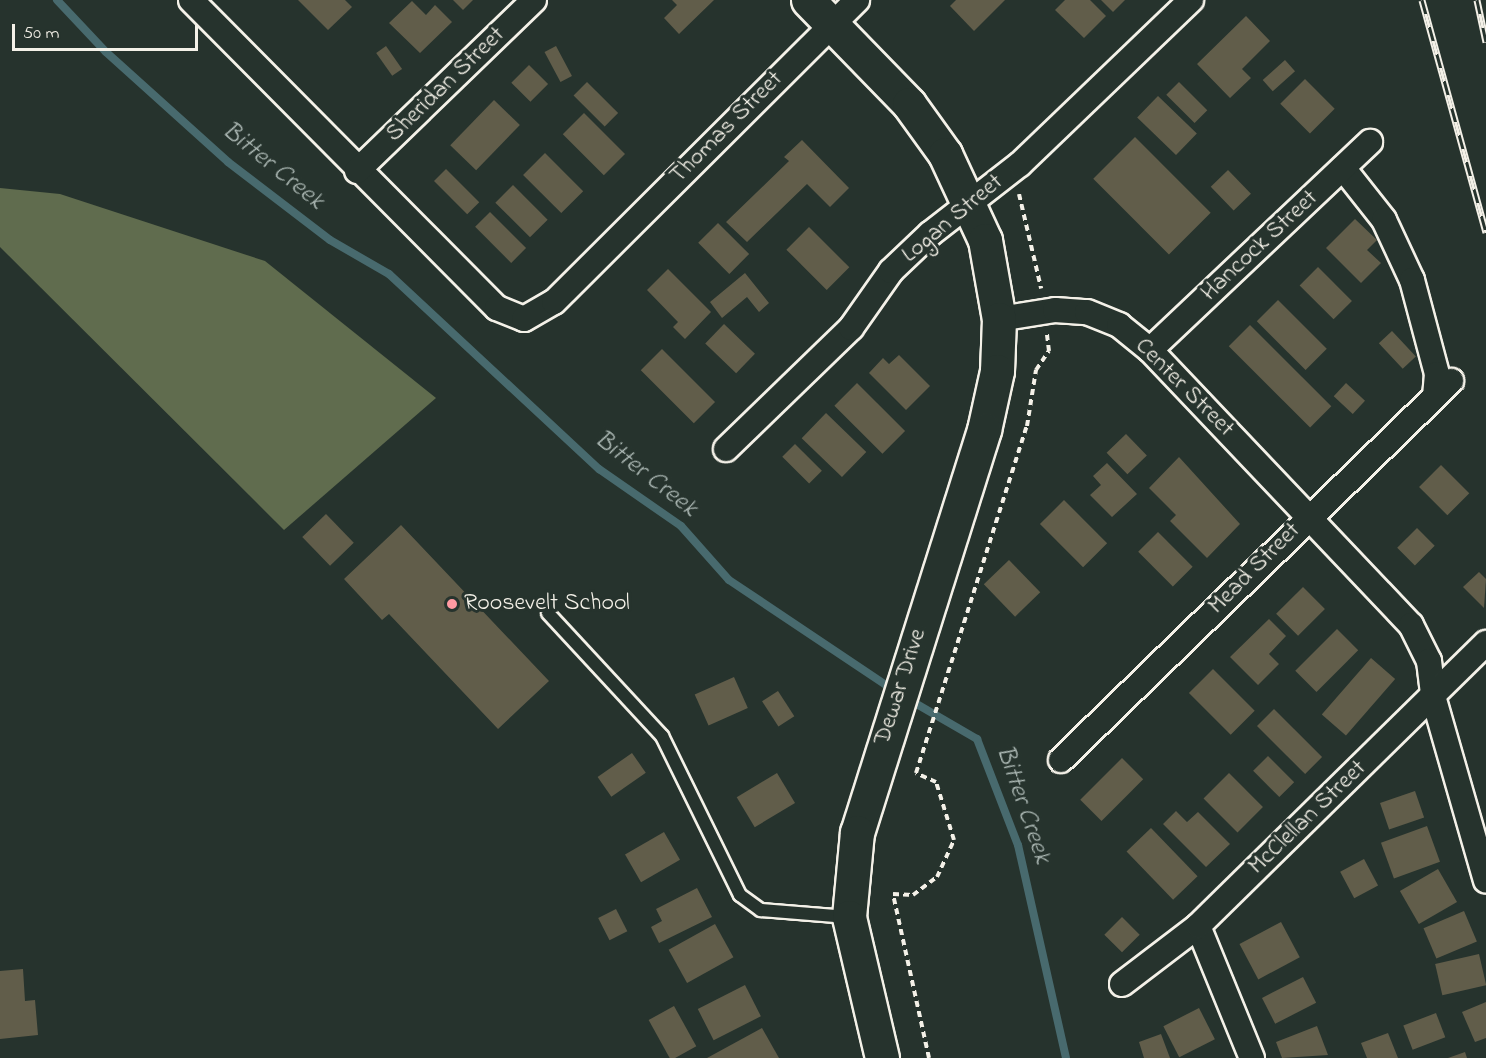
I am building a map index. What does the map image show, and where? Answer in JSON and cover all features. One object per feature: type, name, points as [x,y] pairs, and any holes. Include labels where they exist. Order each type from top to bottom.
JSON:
[{"type":"main road","points":[[808,0],[909,105],[971,202],[992,268],[999,319]]},
{"type":"main road","name":"Dewar Drive","points":[[882,1058],[849,917],[857,832],[879,756],[984,430],[997,371],[999,319]]},
{"type":"street","name":"Sheridan Street","points":[[357,171],[534,0]]},
{"type":"street","name":"Thomas Street","points":[[357,171],[496,308],[524,319],[554,302],[596,257],[857,0]]},
{"type":"street","name":"Logan Street","points":[[726,449],[851,328],[891,271],[971,202],[1020,164],[1191,0]]},
{"type":"street","points":[[200,3],[357,171]]},
{"type":"street","name":"Hancock Street","points":[[1150,350],[1370,142]]},
{"type":"street","name":"Mead Street","points":[[1061,760],[1443,389],[1412,280],[1384,220],[1343,168]]},
{"type":"street","name":"Center Street","points":[[999,319],[1055,310],[1087,312],[1119,325],[1150,350],[1410,625],[1429,661],[1432,696],[1486,881]]},
{"type":"street","name":"McClellan Street","points":[[1122,984],[1198,926],[1486,643]]},
{"type":"street","points":[[1198,926],[1252,1058]]},
{"type":"lane","points":[[548,613],[662,736],[741,895],[761,910],[849,917]]},
{"type":"path","points":[[929,1058],[893,894],[913,895],[937,877],[954,840],[936,782],[916,773],[1001,498]]},
{"type":"green space","points":[[0,188],[60,194],[265,261],[436,398],[284,530],[0,247]]},
{"type":"building","points":[[298,0],[345,0],[352,7],[328,30]]},
{"type":"building","points":[[453,0],[473,0],[463,10]]},
{"type":"building","points":[[672,0],[714,0],[679,34],[664,18],[677,5]]},
{"type":"building","points":[[956,0],[1005,0],[974,31],[950,6]]},
{"type":"building","points":[[1065,0],[1090,0],[1106,16],[1084,38],[1055,10]]},
{"type":"building","points":[[1101,0],[1125,0],[1113,12]]},
{"type":"building","points":[[412,1],[426,15],[435,5],[452,22],[420,53],[389,23]]},
{"type":"building","points":[[1246,16],[1270,41],[1242,69],[1251,78],[1230,98],[1197,64]]},
{"type":"building","points":[[386,46],[402,69],[392,76],[376,53]]},
{"type":"building","points":[[556,46],[572,76],[560,82],[545,52]]},
{"type":"building","points":[[1285,60],[1295,71],[1273,91],[1263,80]]},
{"type":"building","points":[[529,65],[548,84],[530,102],[511,83]]},
{"type":"building","points":[[1305,79],[1335,109],[1310,133],[1280,104]]},
{"type":"building","points":[[587,82],[618,113],[605,127],[574,95]]},
{"type":"building","points":[[1179,82],[1207,110],[1195,123],[1166,95]]},
{"type":"building","points":[[1158,96],[1197,134],[1176,155],[1137,118]]},
{"type":"building","points":[[494,100],[520,125],[476,170],[450,145]]},
{"type":"building","points":[[584,113],[625,154],[604,175],[563,134]]},
{"type":"building","points":[[1135,137],[1211,213],[1169,254],[1093,179]]},
{"type":"building","points":[[802,140],[849,188],[830,207],[807,184],[747,242],[726,222],[789,161],[784,157]]},
{"type":"building","points":[[545,153],[583,191],[561,213],[523,175]]},
{"type":"building","points":[[446,169],[479,202],[467,214],[434,181]]},
{"type":"building","points":[[1228,170],[1251,194],[1234,210],[1211,187]]},
{"type":"building","points":[[513,185],[548,220],[530,237],[495,203]]},
{"type":"building","points":[[490,212],[526,248],[511,263],[475,227]]},
{"type":"building","points":[[1355,219],[1377,240],[1367,250],[1381,263],[1361,283],[1326,248]]},
{"type":"building","points":[[718,223],[749,254],[729,274],[698,243]]},
{"type":"building","points":[[809,227],[849,267],[827,290],[786,250]]},
{"type":"building","points":[[1318,267],[1352,301],[1334,319],[1300,285]]},
{"type":"building","points":[[668,269],[711,312],[685,339],[673,327],[678,322],[647,290]]},
{"type":"building","points":[[745,273],[769,303],[759,312],[747,297],[722,318],[710,302]]},
{"type":"building","points":[[1278,300],[1327,349],[1306,370],[1257,321]]},
{"type":"building","points":[[724,324],[755,354],[736,373],[705,343]]},
{"type":"building","points":[[1250,325],[1331,406],[1310,428],[1229,346]]},
{"type":"building","points":[[1392,331],[1416,357],[1403,369],[1379,343]]},
{"type":"building","points":[[662,349],[715,402],[694,423],[641,370]]},
{"type":"building","points":[[899,355],[930,386],[906,410],[869,373],[883,358],[889,364]]},
{"type":"building","points":[[857,383],[905,431],[882,454],[834,406]]},
{"type":"building","points":[[1346,383],[1365,401],[1353,414],[1334,396]]},
{"type":"building","points":[[826,413],[866,452],[842,477],[802,438]]},
{"type":"building","points":[[1126,434],[1147,456],[1127,474],[1107,453]]},
{"type":"building","points":[[795,444],[822,471],[809,484],[782,457]]},
{"type":"building","points":[[1179,457],[1240,524],[1207,558],[1170,521],[1176,515],[1149,488]]},
{"type":"building","points":[[1107,463],[1137,494],[1112,517],[1090,495],[1101,485],[1093,476]]},
{"type":"building","points":[[1441,465],[1469,493],[1447,515],[1419,487]]},
{"type":"building","points":[[1064,500],[1107,543],[1083,567],[1040,524]]},
{"type":"building","points":[[326,514],[354,543],[330,566],[302,537]]},
{"type":"building","points":[[401,525],[549,681],[498,729],[389,614],[382,620],[344,579]]},
{"type":"building","points":[[1417,528],[1435,546],[1415,565],[1397,548]]},
{"type":"building","points":[[1158,532],[1193,567],[1173,586],[1138,552]]},
{"type":"building","points":[[1009,560],[1040,592],[1015,617],[984,584]]},
{"type":"building","points":[[1479,572],[1486,579],[1484,608],[1463,587]]},
{"type":"building","points":[[1303,587],[1325,609],[1298,636],[1276,614]]},
{"type":"building","points":[[1269,619],[1286,636],[1269,654],[1279,664],[1258,685],[1230,657]]},
{"type":"building","points":[[1337,629],[1358,650],[1316,692],[1295,671]]},
{"type":"building","points":[[1371,658],[1395,679],[1346,736],[1322,715]]},
{"type":"building","points":[[1213,669],[1255,711],[1231,735],[1189,693]]},
{"type":"building","points":[[734,677],[748,708],[709,726],[695,694]]},
{"type":"building","points":[[778,691],[794,716],[778,727],[762,701]]},
{"type":"building","points":[[1274,709],[1322,757],[1305,774],[1257,726]]},
{"type":"building","points":[[632,753],[646,773],[611,797],[598,777]]},
{"type":"building","points":[[1268,756],[1294,782],[1279,797],[1253,771]]},
{"type":"building","points":[[1122,758],[1143,779],[1101,821],[1080,800]]},
{"type":"building","points":[[777,773],[795,803],[755,827],[737,797]]},
{"type":"building","points":[[1229,773],[1263,807],[1237,832],[1204,798]]},
{"type":"building","points":[[1415,791],[1424,817],[1389,830],[1380,803]]},
{"type":"building","points":[[1176,811],[1187,822],[1198,812],[1230,844],[1206,867],[1163,824]]},
{"type":"building","points":[[1427,826],[1440,862],[1394,878],[1381,843]]},
{"type":"building","points":[[1151,828],[1198,876],[1173,900],[1127,852]]},
{"type":"building","points":[[664,832],[680,860],[641,882],[625,854]]},
{"type":"building","points":[[1364,859],[1378,885],[1354,898],[1340,872]]},
{"type":"building","points":[[1438,869],[1457,902],[1419,924],[1400,891]]},
{"type":"building","points":[[697,888],[712,917],[659,943],[651,927],[662,921],[656,909]]},
{"type":"building","points":[[616,909],[627,931],[610,940],[598,918]]},
{"type":"building","points":[[1464,911],[1477,941],[1436,959],[1423,928]]},
{"type":"building","points":[[1122,917],[1140,935],[1122,952],[1104,935]]},
{"type":"building","points":[[1281,922],[1300,957],[1258,979],[1240,944]]},
{"type":"building","points":[[715,924],[733,957],[687,983],[669,950]]},
{"type":"building","points":[[1479,954],[1486,985],[1442,995],[1435,964]]},
{"type":"building","points":[[23,969],[25,1001],[35,1000],[38,1035],[0,1039],[0,971]]},
{"type":"building","points":[[1303,977],[1316,1003],[1275,1024],[1262,998]]},
{"type":"building","points":[[745,985],[761,1016],[714,1040],[698,1009]]},
{"type":"building","points":[[1486,1002],[1486,1038],[1475,1042],[1462,1012]]},
{"type":"building","points":[[674,1006],[696,1046],[675,1058],[670,1058],[649,1020]]},
{"type":"building","points":[[1199,1008],[1215,1039],[1179,1057],[1163,1026]]},
{"type":"building","points":[[1436,1013],[1445,1037],[1413,1050],[1403,1026]]},
{"type":"building","points":[[1317,1026],[1328,1055],[1282,1058],[1276,1042]]},
{"type":"building","points":[[762,1028],[779,1058],[707,1058]]},
{"type":"building","points":[[1388,1033],[1398,1058],[1367,1058],[1361,1043]]},
{"type":"building","points":[[1161,1034],[1170,1058],[1144,1058],[1139,1042]]},
{"type":"building","points":[[1465,1052],[1467,1058],[1448,1058]]},
{"type":"waterway","name":"Bitter Creek","points":[[57,0],[106,52],[228,162],[330,240],[389,274],[599,469],[681,526],[729,580],[895,691]]},
{"type":"waterway","name":"Bitter Creek","points":[[908,699],[977,739],[1018,845],[1066,1058]]},
{"type":"railway","points":[[1422,0],[1486,232]]},
{"type":"railway","points":[[1477,0],[1486,42]]},
{"type":"place","name":"Roosevelt School","points":[[452,604]]}]
